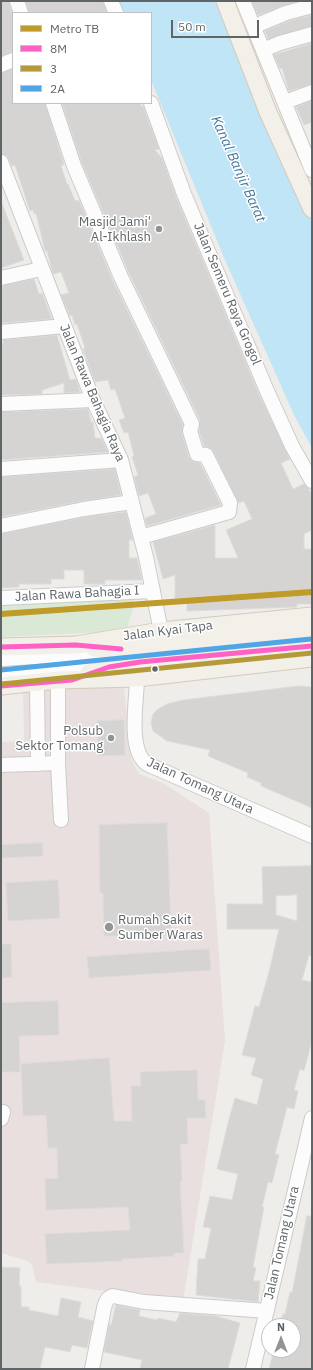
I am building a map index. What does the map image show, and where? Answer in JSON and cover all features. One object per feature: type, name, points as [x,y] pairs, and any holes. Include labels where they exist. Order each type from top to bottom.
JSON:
[{"type":"main road","points":[[225,1],[268,112],[312,209]]},
{"type":"main road","name":"Jalan Kyai Tapa","points":[[1,647],[76,645],[161,631],[312,616]]},
{"type":"main road","points":[[1,686],[65,680],[139,663],[312,632]]},
{"type":"main road","points":[[76,645],[112,650],[139,663],[312,658]]},
{"type":"main road","points":[[65,680],[109,667],[312,646]]},
{"type":"street","points":[[16,1],[21,12]]},
{"type":"street","points":[[111,1],[116,12]]},
{"type":"street","points":[[243,1],[312,170]]},
{"type":"street","points":[[254,26],[286,13],[312,6]]},
{"type":"street","points":[[263,50],[280,43],[312,34]]},
{"type":"street","points":[[1,66],[12,60]]},
{"type":"street","points":[[284,102],[312,92]]},
{"type":"street","points":[[53,104],[74,166],[118,270],[192,424],[190,431],[197,454],[206,455],[230,503],[229,512],[141,537]]},
{"type":"street","name":"Jalan Semeru Raya Grogol","points":[[151,104],[184,194],[267,391],[292,446],[312,481]]},
{"type":"street","name":"Jalan Rawa Bahagia Raya","points":[[1,162],[93,400],[121,460],[141,537],[161,631]]},
{"type":"street","points":[[1,278],[41,268]]},
{"type":"street","points":[[1,332],[64,326]]},
{"type":"street","points":[[1,404],[93,400]]},
{"type":"street","points":[[1,470],[121,460]]},
{"type":"street","points":[[1,526],[84,509],[132,502]]},
{"type":"street","name":"Jalan Rawa Bahagia I","points":[[1,598],[153,591]]},
{"type":"street","points":[[1,659],[70,655],[112,650]]},
{"type":"street","name":"Jalan Tomang Utara","points":[[139,663],[135,735],[138,751],[142,760],[147,764],[312,836]]},
{"type":"street","points":[[1,676],[109,667]]},
{"type":"street","points":[[61,820],[58,763],[65,680]]},
{"type":"street","points":[[37,682],[38,764]]},
{"type":"street","points":[[1,765],[58,763]]},
{"type":"street","name":"Jalan Tomang Utara","points":[[253,1369],[267,1311],[306,1170],[312,1118]]},
{"type":"street","points":[[92,1369],[106,1300],[113,1296],[144,1302],[267,1311]]},
{"type":"shaded area","name":"Rumah Sakit Sumber Waras","points":[[123,679],[131,759],[139,774],[163,783],[209,813],[225,1041],[183,1301],[36,1282],[32,1264],[28,1261],[1,1253],[1,742],[24,741],[23,685]]},
{"type":"green space","points":[[126,596],[135,602],[126,631],[1,637],[1,600]]},
{"type":"water","name":"Kanal Banjir Barat","points":[[119,1],[218,1],[300,198],[312,220],[312,448],[294,415],[225,260],[152,82],[152,12],[124,12]]},
{"type":"building","points":[[1,1],[9,1],[12,12],[12,52],[1,56]]},
{"type":"building","points":[[26,1],[103,1],[107,12],[29,12]]},
{"type":"building","points":[[252,1],[298,1],[258,15]]},
{"type":"building","points":[[312,15],[312,26],[268,39],[265,31],[289,21]]},
{"type":"building","points":[[312,43],[312,84],[289,91],[282,68],[280,69],[274,55]]},
{"type":"building","points":[[12,69],[12,104],[45,104],[64,164],[61,166],[67,184],[75,201],[79,200],[113,281],[183,425],[182,433],[189,457],[192,461],[200,463],[221,505],[147,526],[145,518],[156,514],[148,493],[139,496],[134,477],[138,475],[132,457],[134,456],[128,432],[124,433],[119,420],[125,418],[115,389],[111,390],[108,380],[95,382],[83,349],[85,348],[77,324],[75,325],[72,315],[70,316],[61,295],[69,293],[61,272],[53,274],[47,251],[45,251],[36,213],[34,214],[33,210],[30,211],[15,165],[12,166],[7,156],[1,154],[1,73]]},
{"type":"building","points":[[312,101],[312,122],[304,125],[296,107]]},
{"type":"building","points":[[62,104],[140,104],[141,106],[143,106],[159,149],[155,150],[162,158],[176,197],[259,394],[290,459],[281,463],[293,489],[304,484],[309,489],[312,496],[312,530],[304,534],[304,549],[312,549],[312,604],[297,604],[297,607],[187,611],[187,599],[175,599],[175,575],[163,579],[153,542],[215,525],[215,558],[238,558],[226,530],[252,519],[244,501],[238,503],[213,451],[211,448],[204,446],[199,431],[200,420],[129,273],[82,163]]},
{"type":"building","points":[[1,201],[24,260],[1,268]]},
{"type":"building","points":[[34,279],[39,294],[42,293],[52,319],[2,323],[1,286]]},
{"type":"building","points":[[57,335],[70,380],[76,379],[80,392],[64,393],[64,383],[42,390],[42,394],[1,395],[1,344],[3,344],[3,340]]},
{"type":"building","points":[[88,409],[91,422],[93,422],[95,438],[101,438],[108,452],[1,460],[1,412]]},
{"type":"building","points":[[115,469],[121,495],[1,517],[1,477]]},
{"type":"building","points":[[126,512],[133,540],[129,540],[129,558],[137,558],[142,580],[105,580],[105,584],[84,584],[84,570],[64,570],[64,579],[51,579],[51,584],[19,584],[19,587],[1,588],[1,534],[85,517]]},
{"type":"building","points":[[299,686],[312,687],[312,808],[261,786],[261,783],[247,777],[248,773],[208,756],[210,750],[167,741],[153,731],[151,723],[153,714],[167,704],[183,700]]},
{"type":"building","name":"Polsub Sektor Tomang","points":[[124,720],[125,755],[98,756],[97,721]]},
{"type":"building","points":[[167,823],[171,935],[104,936],[103,893],[100,893],[99,825]]},
{"type":"building","points":[[42,843],[43,856],[1,858],[1,845]]},
{"type":"building","points":[[312,866],[312,956],[309,955],[302,980],[312,982],[312,1040],[304,1071],[300,1069],[294,1090],[298,1091],[294,1109],[287,1107],[275,1154],[279,1155],[272,1183],[268,1182],[262,1207],[264,1207],[253,1267],[256,1268],[253,1281],[260,1281],[258,1302],[196,1295],[198,1259],[205,1259],[211,1228],[203,1227],[210,1196],[232,1200],[238,1174],[217,1169],[235,1098],[257,1105],[263,1079],[251,1075],[256,1058],[242,1055],[255,1006],[259,1007],[279,929],[227,929],[227,904],[263,904],[262,867]],"holes":[[[297,895],[297,921],[276,915],[276,896]]]},
{"type":"building","points":[[58,880],[60,918],[8,921],[6,883]]},
{"type":"building","points":[[1,944],[11,944],[12,977],[1,978]]},
{"type":"building","points":[[209,949],[211,970],[89,978],[87,957]]},
{"type":"building","points":[[58,1001],[59,1035],[19,1036],[20,1072],[1,1072],[1,1003]]},
{"type":"building","points":[[109,1058],[114,1121],[132,1121],[131,1086],[141,1086],[140,1072],[197,1070],[198,1100],[205,1100],[206,1118],[187,1118],[188,1144],[180,1144],[182,1181],[180,1182],[184,1253],[174,1253],[174,1256],[122,1259],[122,1261],[47,1264],[45,1234],[130,1230],[128,1207],[46,1210],[45,1179],[58,1178],[57,1148],[48,1148],[46,1115],[23,1116],[21,1064]]},
{"type":"building","points":[[307,1216],[312,1216],[312,1369],[269,1369],[272,1358],[301,1358],[301,1318],[282,1318],[283,1314],[285,1314],[290,1292],[292,1292]]},
{"type":"building","points":[[1,1267],[20,1268],[19,1286],[21,1286],[21,1307],[29,1307],[29,1310],[58,1316],[61,1298],[81,1302],[78,1317],[93,1321],[87,1348],[72,1345],[70,1352],[45,1347],[40,1369],[1,1369]]},
{"type":"building","points":[[116,1305],[140,1310],[139,1316],[157,1320],[158,1318],[176,1322],[180,1313],[216,1316],[240,1323],[228,1369],[140,1369],[142,1360],[104,1352],[109,1324],[111,1325]]},
{"type":"metro line","name":"TB","points":[[1,614],[312,592]]},
{"type":"transit line","name":"2A","points":[[1,670],[311,639]]},
{"type":"transit line","name":"8M","points":[[1,647],[76,645],[121,649]]},
{"type":"transit line","name":"8M","points":[[1,686],[72,680],[109,667],[140,662],[312,646]]},
{"type":"transit line","name":"3","points":[[2,684],[312,653]]},
{"type":"place","name":"Masjid Jami' Al-Ikhlash","points":[[159,229]]},
{"type":"place","name":"Polsub Sektor Tomang","points":[[111,738]]},
{"type":"place","name":"Rumah Sakit Sumber Waras","points":[[109,927]]}]
